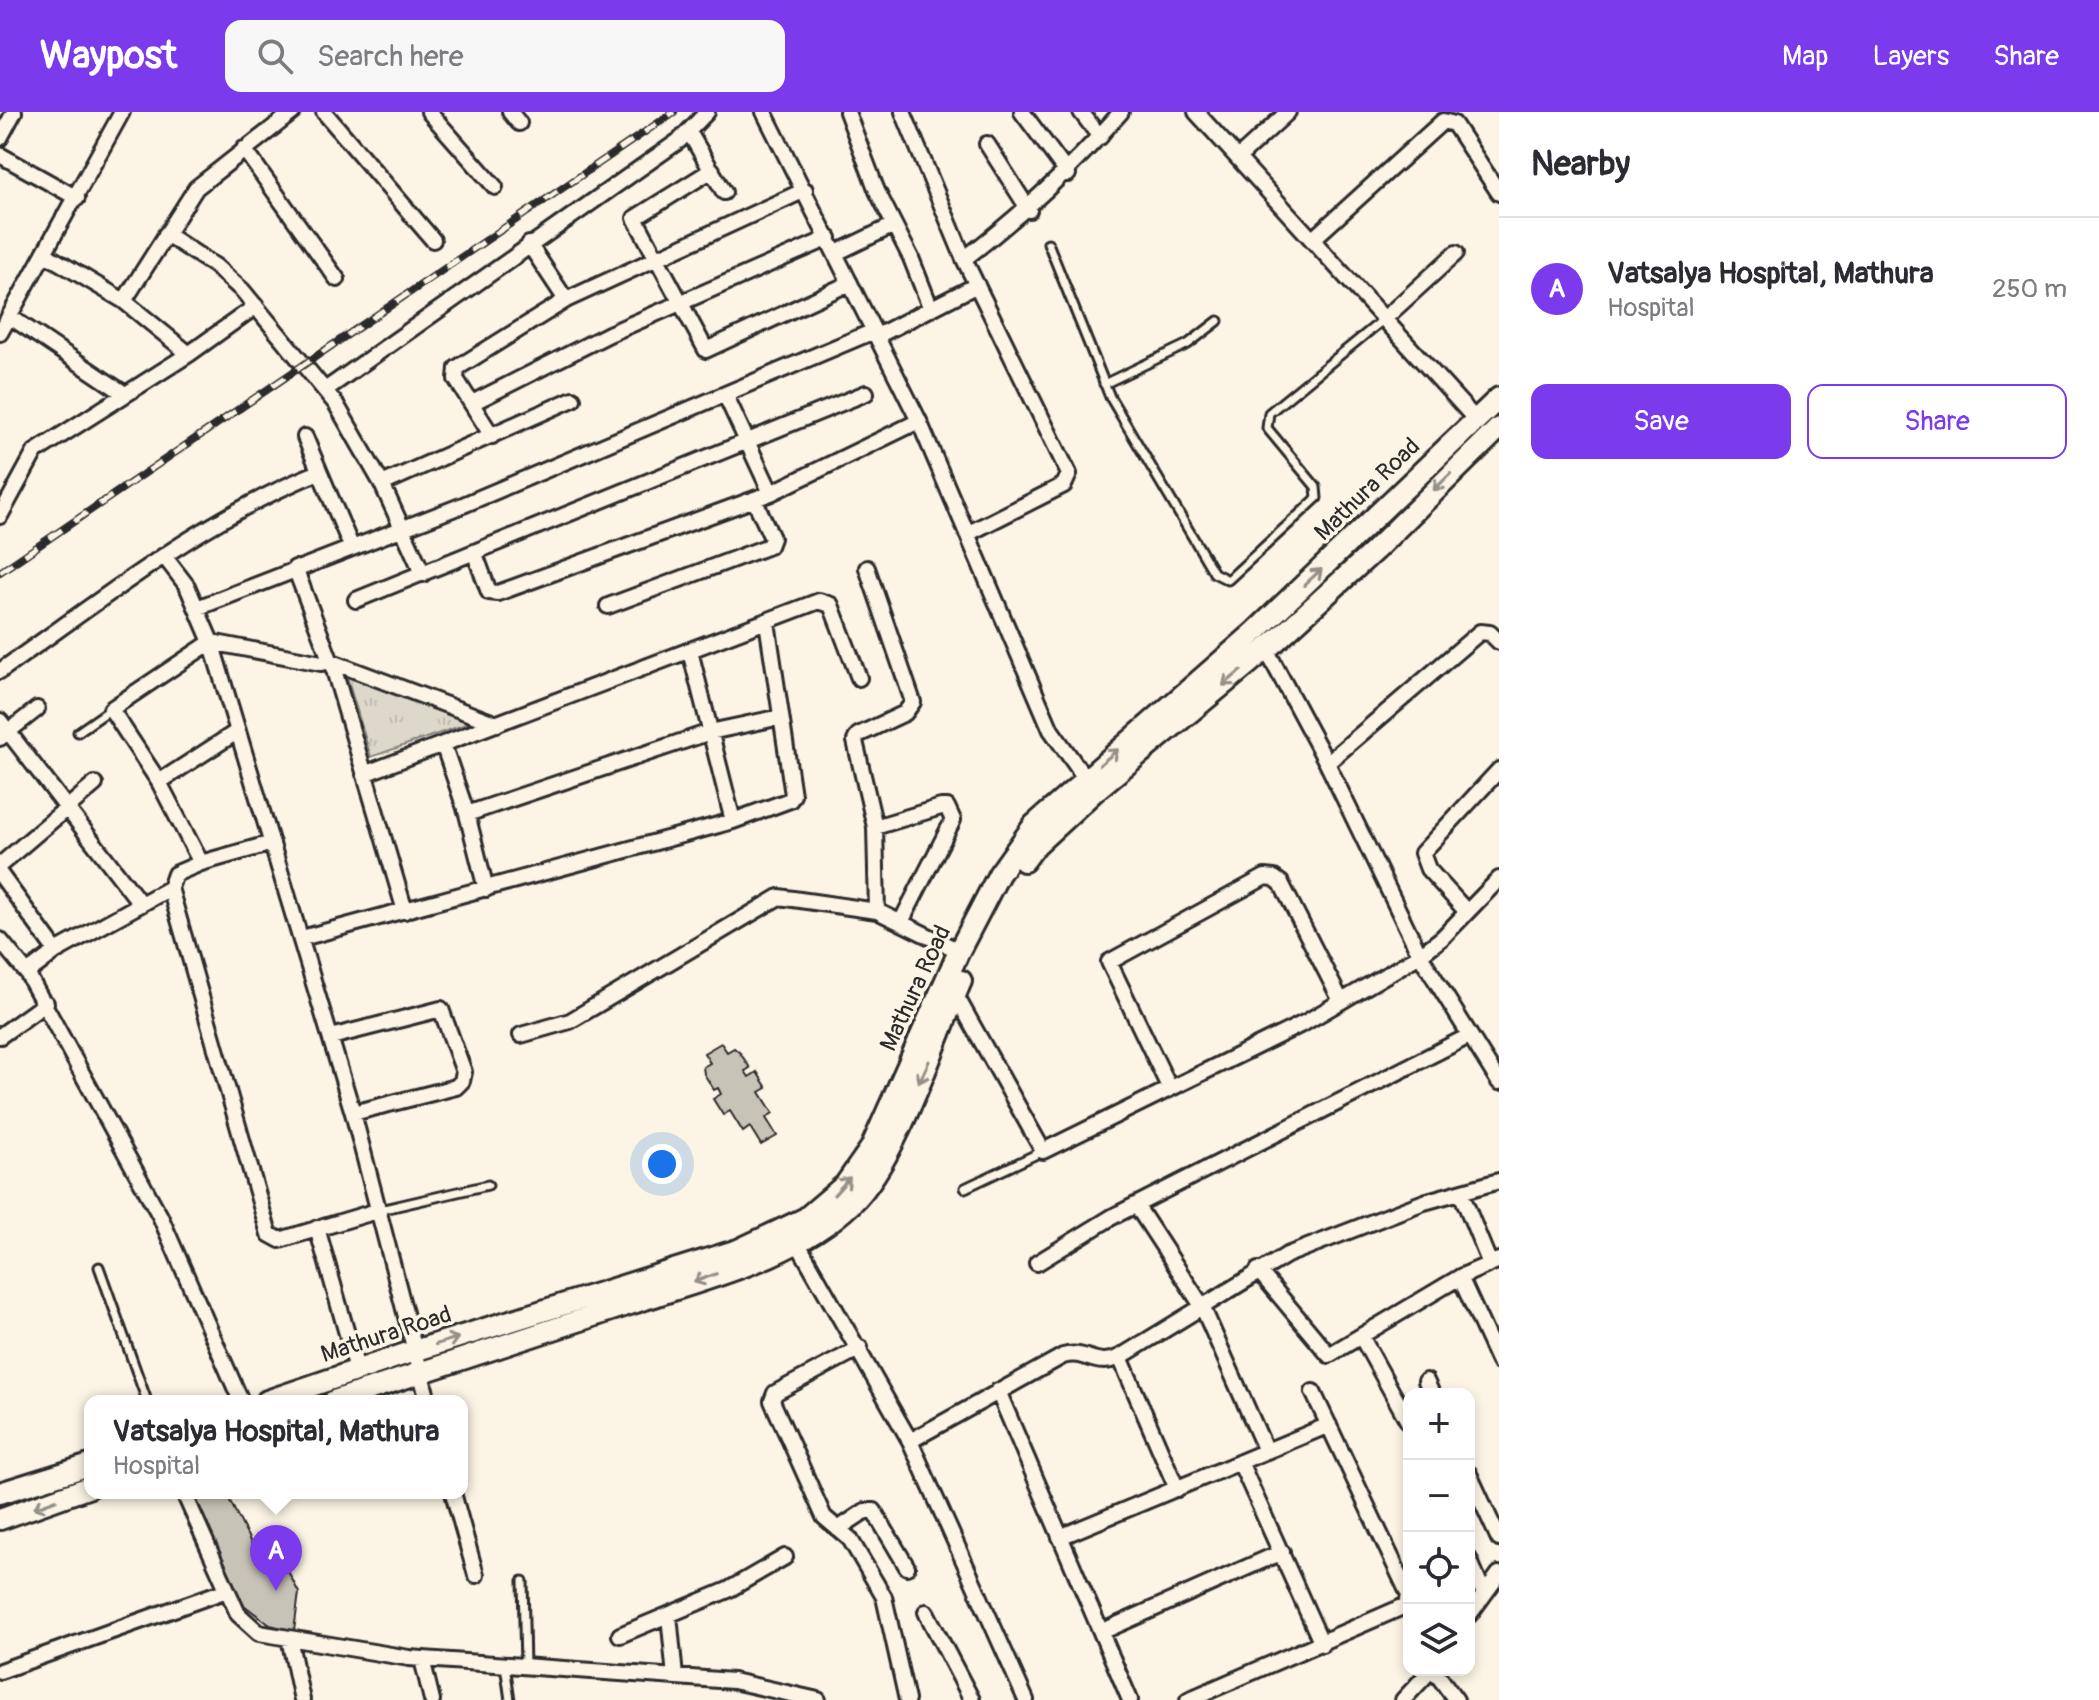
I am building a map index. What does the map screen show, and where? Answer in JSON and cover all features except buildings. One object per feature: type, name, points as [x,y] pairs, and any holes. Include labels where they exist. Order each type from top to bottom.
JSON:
[{"type":"main road","name":"Mathura Road","points":[[793,1235],[845,1185],[871,1148],[959,951],[999,874],[1026,837],[1085,778],[1256,631],[1499,398]]},
{"type":"main road","name":"Mathura Road","points":[[284,1395],[357,1369],[417,1361],[691,1284],[853,1202],[870,1181],[932,1055],[987,920],[1010,879],[1036,845],[1266,649],[1375,550],[1499,428]]},
{"type":"main road","name":"Mathura Road","points":[[346,1395],[417,1361]]},
{"type":"main road","points":[[0,1493],[84,1467]]},
{"type":"main road","points":[[0,1519],[84,1489]]},
{"type":"street","points":[[0,138],[14,112]]},
{"type":"street","points":[[0,333],[122,112]]},
{"type":"street","points":[[124,301],[196,188],[293,112]]},
{"type":"street","points":[[324,112],[433,240]]},
{"type":"street","points":[[429,112],[495,187]]},
{"type":"street","points":[[325,390],[689,132],[707,112]]},
{"type":"street","points":[[764,112],[919,421],[1041,709],[1064,750],[1085,778]]},
{"type":"street","points":[[847,112],[931,309]]},
{"type":"street","points":[[903,112],[964,259],[1069,480],[967,534]]},
{"type":"street","points":[[1022,112],[1068,174]]},
{"type":"street","points":[[1081,112],[1100,137]]},
{"type":"street","points":[[964,259],[1029,210],[1068,174],[1121,112]]},
{"type":"street","points":[[1196,112],[1476,420]]},
{"type":"street","points":[[1239,157],[1288,112]]},
{"type":"street","points":[[1313,239],[1443,121],[1454,124],[1499,193]]},
{"type":"street","points":[[689,132],[724,192]]},
{"type":"street","points":[[987,144],[1029,210]]},
{"type":"street","points":[[244,149],[337,279]]},
{"type":"street","points":[[0,155],[77,198]]},
{"type":"street","points":[[712,170],[635,218],[706,350],[850,283]]},
{"type":"street","points":[[492,436],[456,379],[457,368],[566,300],[805,190]]},
{"type":"street","points":[[836,253],[894,225]]},
{"type":"street","points":[[166,234],[222,272],[256,306],[347,419],[382,484],[423,574]]},
{"type":"street","points":[[472,403],[609,334],[683,305],[829,238]]},
{"type":"street","points":[[529,244],[566,300]]},
{"type":"street","points":[[1384,319],[1456,253]]},
{"type":"street","points":[[45,254],[124,301],[189,354]]},
{"type":"street","points":[[197,608],[876,334],[977,285]]},
{"type":"street","points":[[0,516],[35,452],[189,354],[256,306]]},
{"type":"street","points":[[9,316],[125,394]]},
{"type":"street","points":[[356,600],[866,393]]},
{"type":"street","points":[[726,396],[771,493]]},
{"type":"street","points":[[382,484],[573,399]]},
{"type":"street","points":[[475,554],[489,592],[498,593],[771,493],[919,421]]},
{"type":"street","points":[[305,437],[351,546]]},
{"type":"street","points":[[0,671],[164,556],[252,501],[319,472]]},
{"type":"street","points":[[608,606],[769,546],[772,538],[754,499]]},
{"type":"street","points":[[164,556],[187,586],[211,642],[353,1113],[426,1395]]},
{"type":"street","points":[[295,568],[330,661],[405,911]]},
{"type":"street","points":[[867,568],[913,702],[905,713],[858,735],[855,741],[875,827],[877,911]]},
{"type":"street","points":[[364,774],[827,601],[859,678]]},
{"type":"street","points":[[302,938],[733,821],[784,804],[793,795],[767,622]]},
{"type":"street","points":[[1327,763],[1480,632],[1490,633],[1499,642]]},
{"type":"street","points":[[201,863],[159,782],[111,709],[211,642],[321,663],[330,661],[497,724]]},
{"type":"street","points":[[1266,649],[1327,763],[1420,955],[1469,1036],[1493,1056],[1499,1082]]},
{"type":"street","points":[[690,651],[733,821]]},
{"type":"street","points":[[37,709],[3,730],[68,805],[140,903]]},
{"type":"street","points":[[467,814],[710,732],[781,717]]},
{"type":"street","points":[[159,782],[238,731]]},
{"type":"street","points":[[443,744],[467,814],[486,889]]},
{"type":"street","points":[[1467,912],[1428,869],[1422,853],[1499,770]]},
{"type":"street","points":[[0,865],[95,784]]},
{"type":"street","points":[[875,827],[941,807],[947,807],[953,820],[901,922]]},
{"type":"street","points":[[272,843],[201,863],[175,874],[170,888],[269,1234],[280,1240],[380,1210]]},
{"type":"street","points":[[0,874],[56,951]]},
{"type":"street","points":[[1170,1089],[1109,962],[1265,877],[1281,883],[1341,1001]]},
{"type":"street","points":[[955,994],[1043,1151],[1341,1001],[1420,955],[1442,938],[1499,879]]},
{"type":"street","points":[[27,973],[56,951],[170,888]]},
{"type":"street","points":[[521,1035],[570,1021],[779,897],[877,911],[959,951]]},
{"type":"street","points":[[0,940],[46,1003],[160,1216],[238,1395]]},
{"type":"street","points":[[0,1036],[46,1003]]},
{"type":"street","points":[[331,1037],[441,1009],[464,1072],[462,1081],[456,1087],[353,1113]]},
{"type":"street","points":[[1037,1263],[1136,1205],[1469,1036]]},
{"type":"street","points":[[910,1441],[1070,1354],[1101,1363],[1120,1357],[1258,1270],[1299,1250],[1424,1202],[1499,1181]]},
{"type":"street","points":[[1258,1270],[1326,1354],[1460,1277],[1494,1262],[1461,1193]]},
{"type":"street","points":[[1136,1205],[1202,1306],[1266,1451]]},
{"type":"street","points":[[317,1228],[357,1369]]},
{"type":"street","points":[[793,1235],[860,1348],[910,1441],[1026,1700]]},
{"type":"street","points":[[1460,1277],[1499,1362]]},
{"type":"street","points":[[1361,1336],[1403,1412]]},
{"type":"street","points":[[860,1348],[772,1396],[824,1517],[854,1544],[884,1597],[907,1700]]},
{"type":"street","points":[[1120,1357],[1177,1489]]},
{"type":"street","points":[[998,1391],[1130,1700]]},
{"type":"street","points":[[1313,1392],[1403,1582]]},
{"type":"street","points":[[1060,1537],[1329,1425]]},
{"type":"street","points":[[1240,1462],[1322,1644]]},
{"type":"street","points":[[1475,1487],[1499,1539]]},
{"type":"street","points":[[187,1499],[227,1590],[248,1625],[259,1633],[422,1659],[754,1684],[818,1700]]},
{"type":"street","points":[[455,1499],[476,1575]]},
{"type":"street","points":[[838,1529],[865,1511],[874,1511],[907,1567]]},
{"type":"street","points":[[1101,1632],[1282,1552]]},
{"type":"street","points":[[620,1635],[728,1590],[785,1557]]},
{"type":"street","points":[[1475,1573],[1484,1594]]},
{"type":"street","points":[[1475,1607],[1498,1578]]},
{"type":"street","points":[[0,1671],[227,1590]]},
{"type":"street","points":[[1188,1700],[1322,1644],[1407,1604]]},
{"type":"street","points":[[926,1612],[972,1700]]},
{"type":"street","points":[[669,1615],[675,1677]]},
{"type":"street","points":[[289,1638],[302,1700]]},
{"type":"street","points":[[422,1659],[432,1700]]},
{"type":"street","points":[[1403,1700],[1427,1676]]},
{"type":"street","points":[[1438,1676],[1456,1700]]},
{"type":"lane","points":[[1048,243],[1104,384],[1214,573],[1228,580],[1317,498],[1316,487],[1267,428],[1269,413],[1384,319]]},
{"type":"lane","points":[[1104,384],[1188,344],[1218,321]]},
{"type":"lane","points":[[78,732],[111,709]]},
{"type":"lane","points":[[965,1188],[1043,1151]]},
{"type":"lane","points":[[380,1210],[488,1185]]},
{"type":"lane","points":[[99,1267],[145,1395]]},
{"type":"lane","points":[[523,1581],[525,1666]]},
{"type":"lane","points":[[505,1665],[510,1700]]},
{"type":"green space","points":[[346,674],[469,719],[469,723],[371,757]]},
{"type":"railway","points":[[0,572],[674,112]]},
{"type":"place","name":"Vatsalya Hospital, Mathura","points":[[276,1591]]}]
